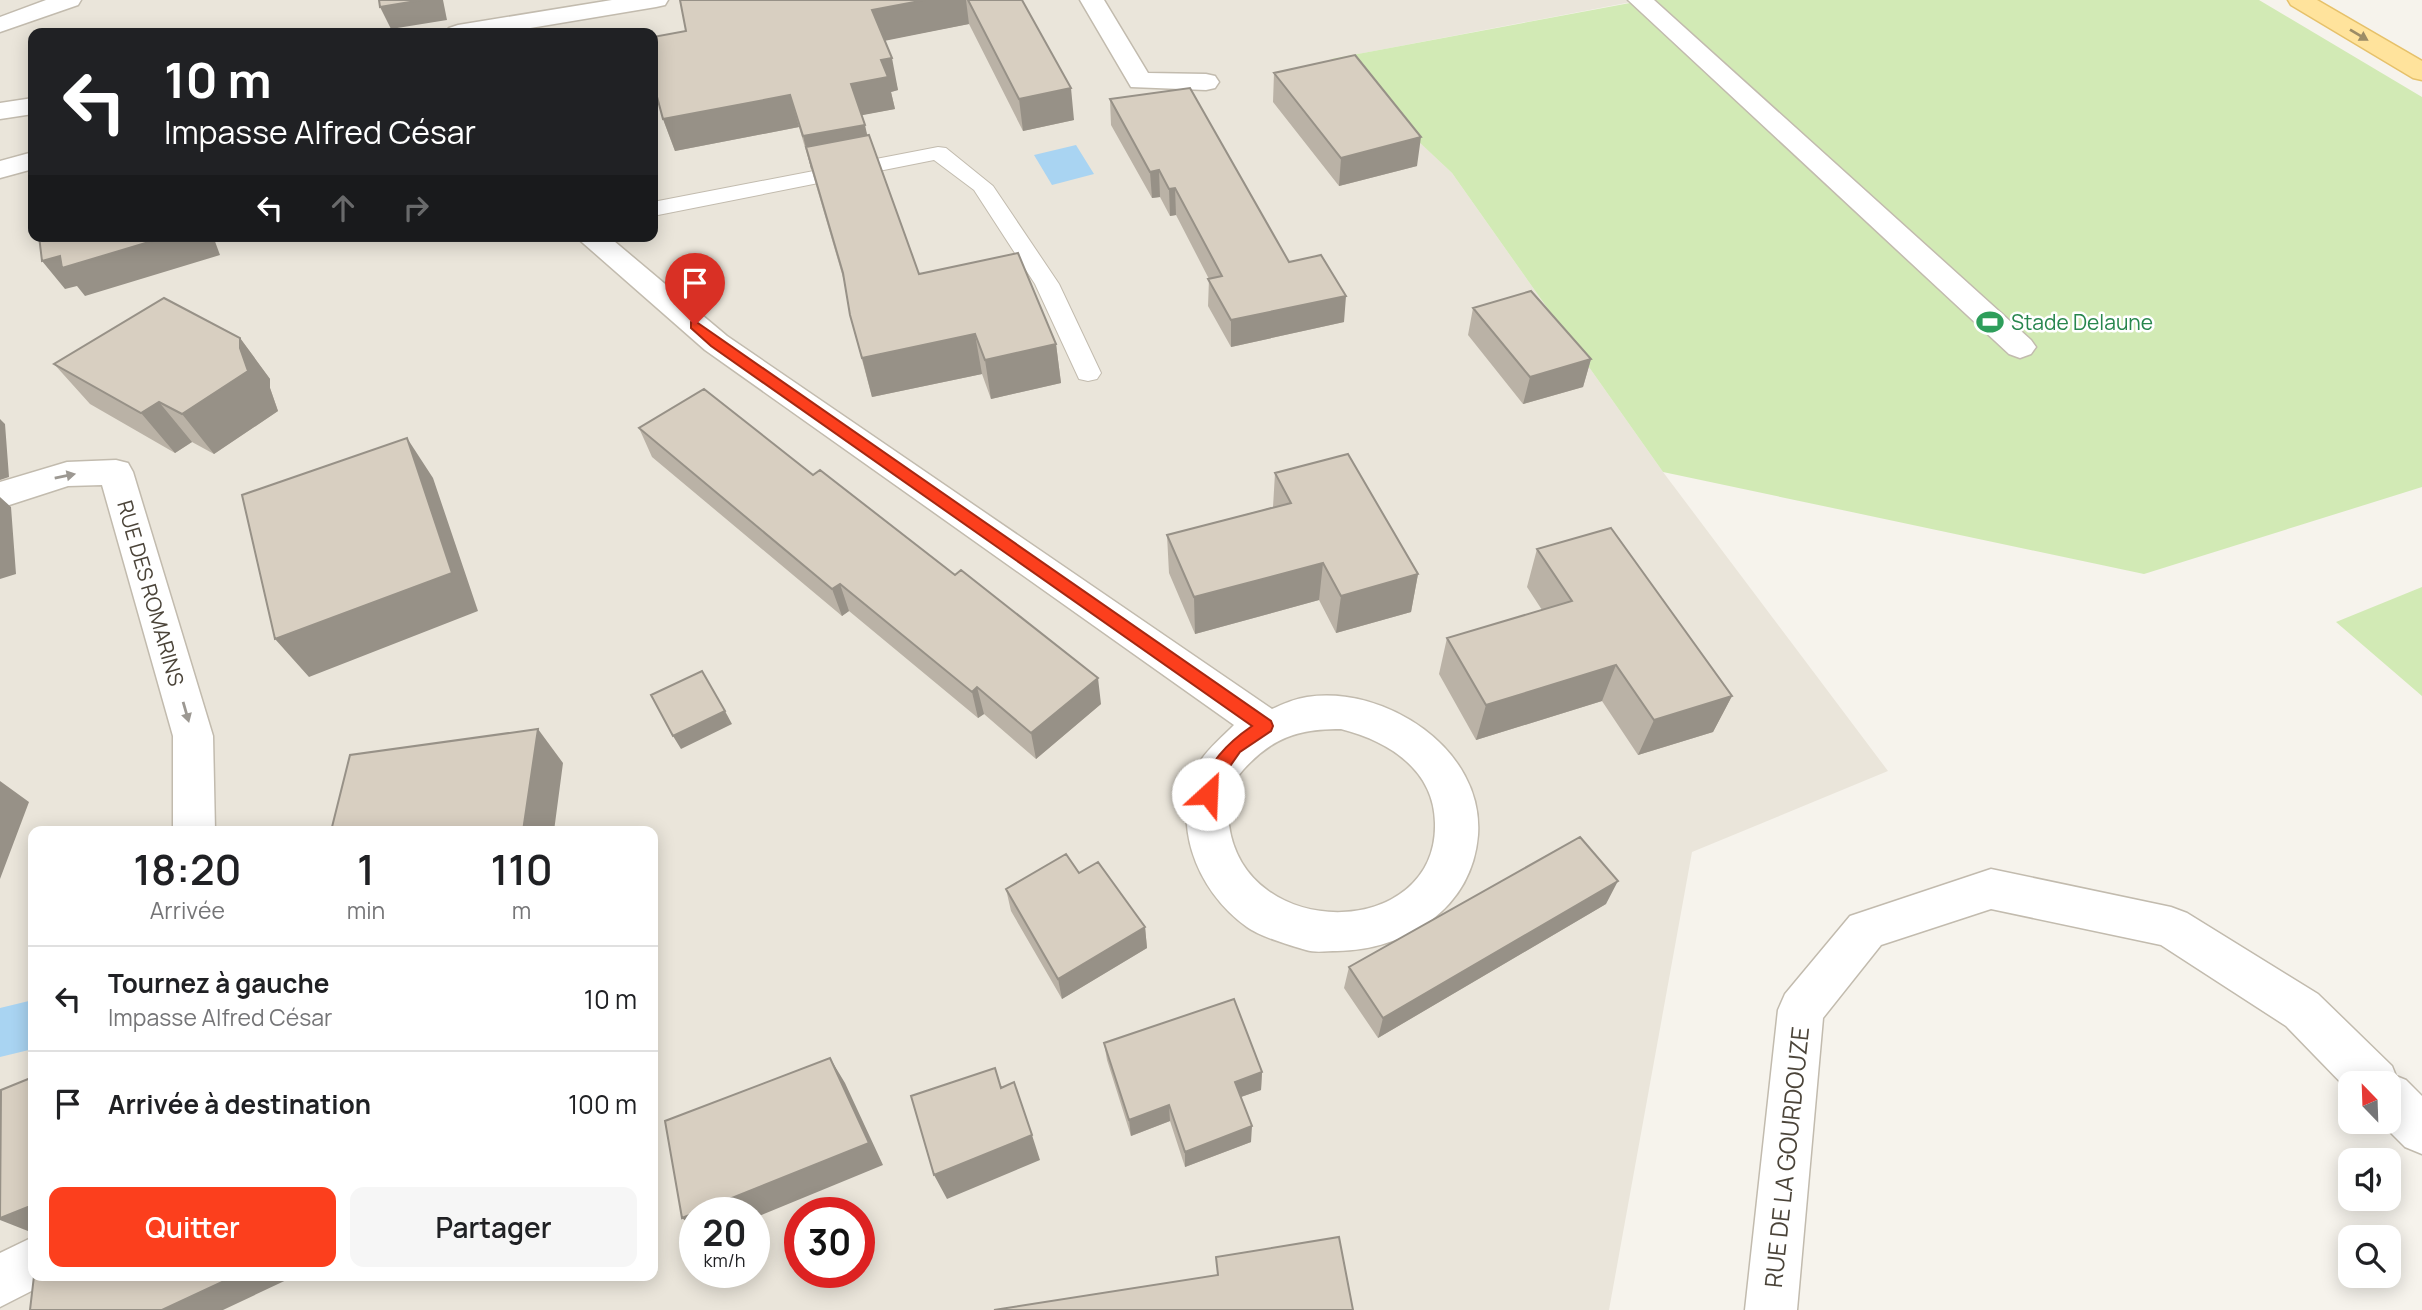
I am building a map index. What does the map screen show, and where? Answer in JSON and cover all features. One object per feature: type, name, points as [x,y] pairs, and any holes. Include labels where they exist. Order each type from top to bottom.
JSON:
[{"type":"main road","points":[[2301,0],[2422,72]]},
{"type":"street","points":[[0,25],[69,0]]},
{"type":"street","points":[[488,28],[656,0]]},
{"type":"street","points":[[1092,0],[1139,81],[1206,82]]},
{"type":"street","points":[[1640,0],[2020,347]]},
{"type":"street","points":[[0,111],[28,107]]},
{"type":"street","points":[[0,170],[28,162]]},
{"type":"street","points":[[597,242],[716,343],[1265,726]]},
{"type":"street","name":"RUE DES ROMARINS","points":[[0,495],[67,474],[116,472],[194,736],[194,826]]},
{"type":"street","points":[[1341,713],[1380,723],[1415,743],[1441,771],[1456,805],[1458,842],[1445,877],[1420,907],[1383,926],[1340,934],[1329,933],[1296,928],[1256,910],[1226,882],[1208,848],[1204,811],[1213,776],[1234,747],[1265,726],[1301,714],[1341,713]]},
{"type":"street","name":"RUE DE LA GOURDOUZE","points":[[1771,1310],[1801,1010],[1866,930],[1991,889],[2171,927],[2302,1010],[2363,1071]]},
{"type":"street","points":[[2401,1109],[2422,1130]]},
{"type":"street","points":[[0,1281],[28,1266]]},
{"type":"lane","points":[[658,208],[938,153],[982,186],[1047,285],[1088,373]]},
{"type":"shaded area","points":[[0,0],[1642,0],[1332,59],[1452,173],[1663,472],[1888,771],[1692,852],[1609,1310],[0,1310]]},
{"type":"green space","name":"Stade Delaune","points":[[1646,0],[2259,0],[2422,97],[2422,487],[2144,574],[1663,472],[1452,173],[1331,59]]},
{"type":"green space","points":[[2422,587],[2422,696],[2336,622]]},
{"type":"water","points":[[1076,145],[1094,174],[1052,185],[1034,155]]},
{"type":"water","points":[[28,1001],[28,1050],[0,1057],[0,1008]]},
{"type":"building","points":[[379,0],[422,0],[380,7]]},
{"type":"building","points":[[680,0],[925,0],[872,10],[892,58],[881,60],[888,77],[851,84],[865,125],[803,136],[790,95],[663,119],[658,100],[658,36],[686,31]]},
{"type":"building","points":[[968,0],[1022,0],[1071,88],[1019,99]]},
{"type":"building","points":[[1355,55],[1421,137],[1341,158],[1274,73]]},
{"type":"building","points":[[1190,88],[1289,262],[1321,255],[1346,296],[1231,320],[1208,279],[1222,276],[1175,188],[1169,189],[1159,170],[1150,172],[1110,99]]},
{"type":"building","points":[[869,135],[919,274],[1018,253],[1056,344],[985,360],[975,334],[862,358],[850,315],[843,273],[806,147]]},
{"type":"building","points":[[40,242],[149,242],[62,268],[60,256],[42,261]]},
{"type":"building","points":[[1531,291],[1591,359],[1530,377],[1473,308]]},
{"type":"building","points":[[164,298],[240,338],[240,348],[248,371],[182,414],[159,402],[141,413],[54,364]]},
{"type":"building","points":[[704,389],[813,475],[820,470],[955,575],[961,570],[1098,678],[1031,733],[977,687],[972,692],[840,584],[832,589],[639,428]]},
{"type":"building","points":[[407,438],[452,573],[275,639],[242,495]]},
{"type":"building","points":[[1348,454],[1418,574],[1341,596],[1323,563],[1194,597],[1167,535],[1291,503],[1275,473]]},
{"type":"building","points":[[1611,528],[1732,696],[1654,720],[1616,665],[1486,705],[1447,638],[1572,601],[1537,549]]},
{"type":"building","points":[[702,671],[725,711],[673,736],[651,695]]},
{"type":"building","points":[[538,729],[524,826],[332,826],[350,755]]},
{"type":"building","points":[[1580,837],[1618,881],[1383,1018],[1349,967]]},
{"type":"building","points":[[1066,854],[1079,873],[1098,862],[1145,927],[1058,979],[1006,889]]},
{"type":"building","points":[[1234,999],[1262,1072],[1235,1082],[1252,1126],[1185,1152],[1169,1105],[1129,1120],[1104,1043]]},
{"type":"building","points":[[830,1058],[869,1143],[734,1197],[679,1197],[679,1201],[665,1121]]},
{"type":"building","points":[[995,1068],[1001,1088],[1014,1082],[1032,1135],[934,1175],[911,1096]]},
{"type":"building","points":[[28,1079],[28,1207],[0,1218],[1,1090]]},
{"type":"building","points":[[1339,1237],[1353,1310],[994,1310],[1218,1275],[1216,1257]]},
{"type":"building","points":[[33,1281],[224,1281],[162,1310],[30,1310]]},
{"type":"place","name":"Stade Delaune","points":[[1990,322]]},
{"type":"route","points":[[695,325],[716,343],[1265,726],[1234,747],[1213,776],[1208,794]]}]
